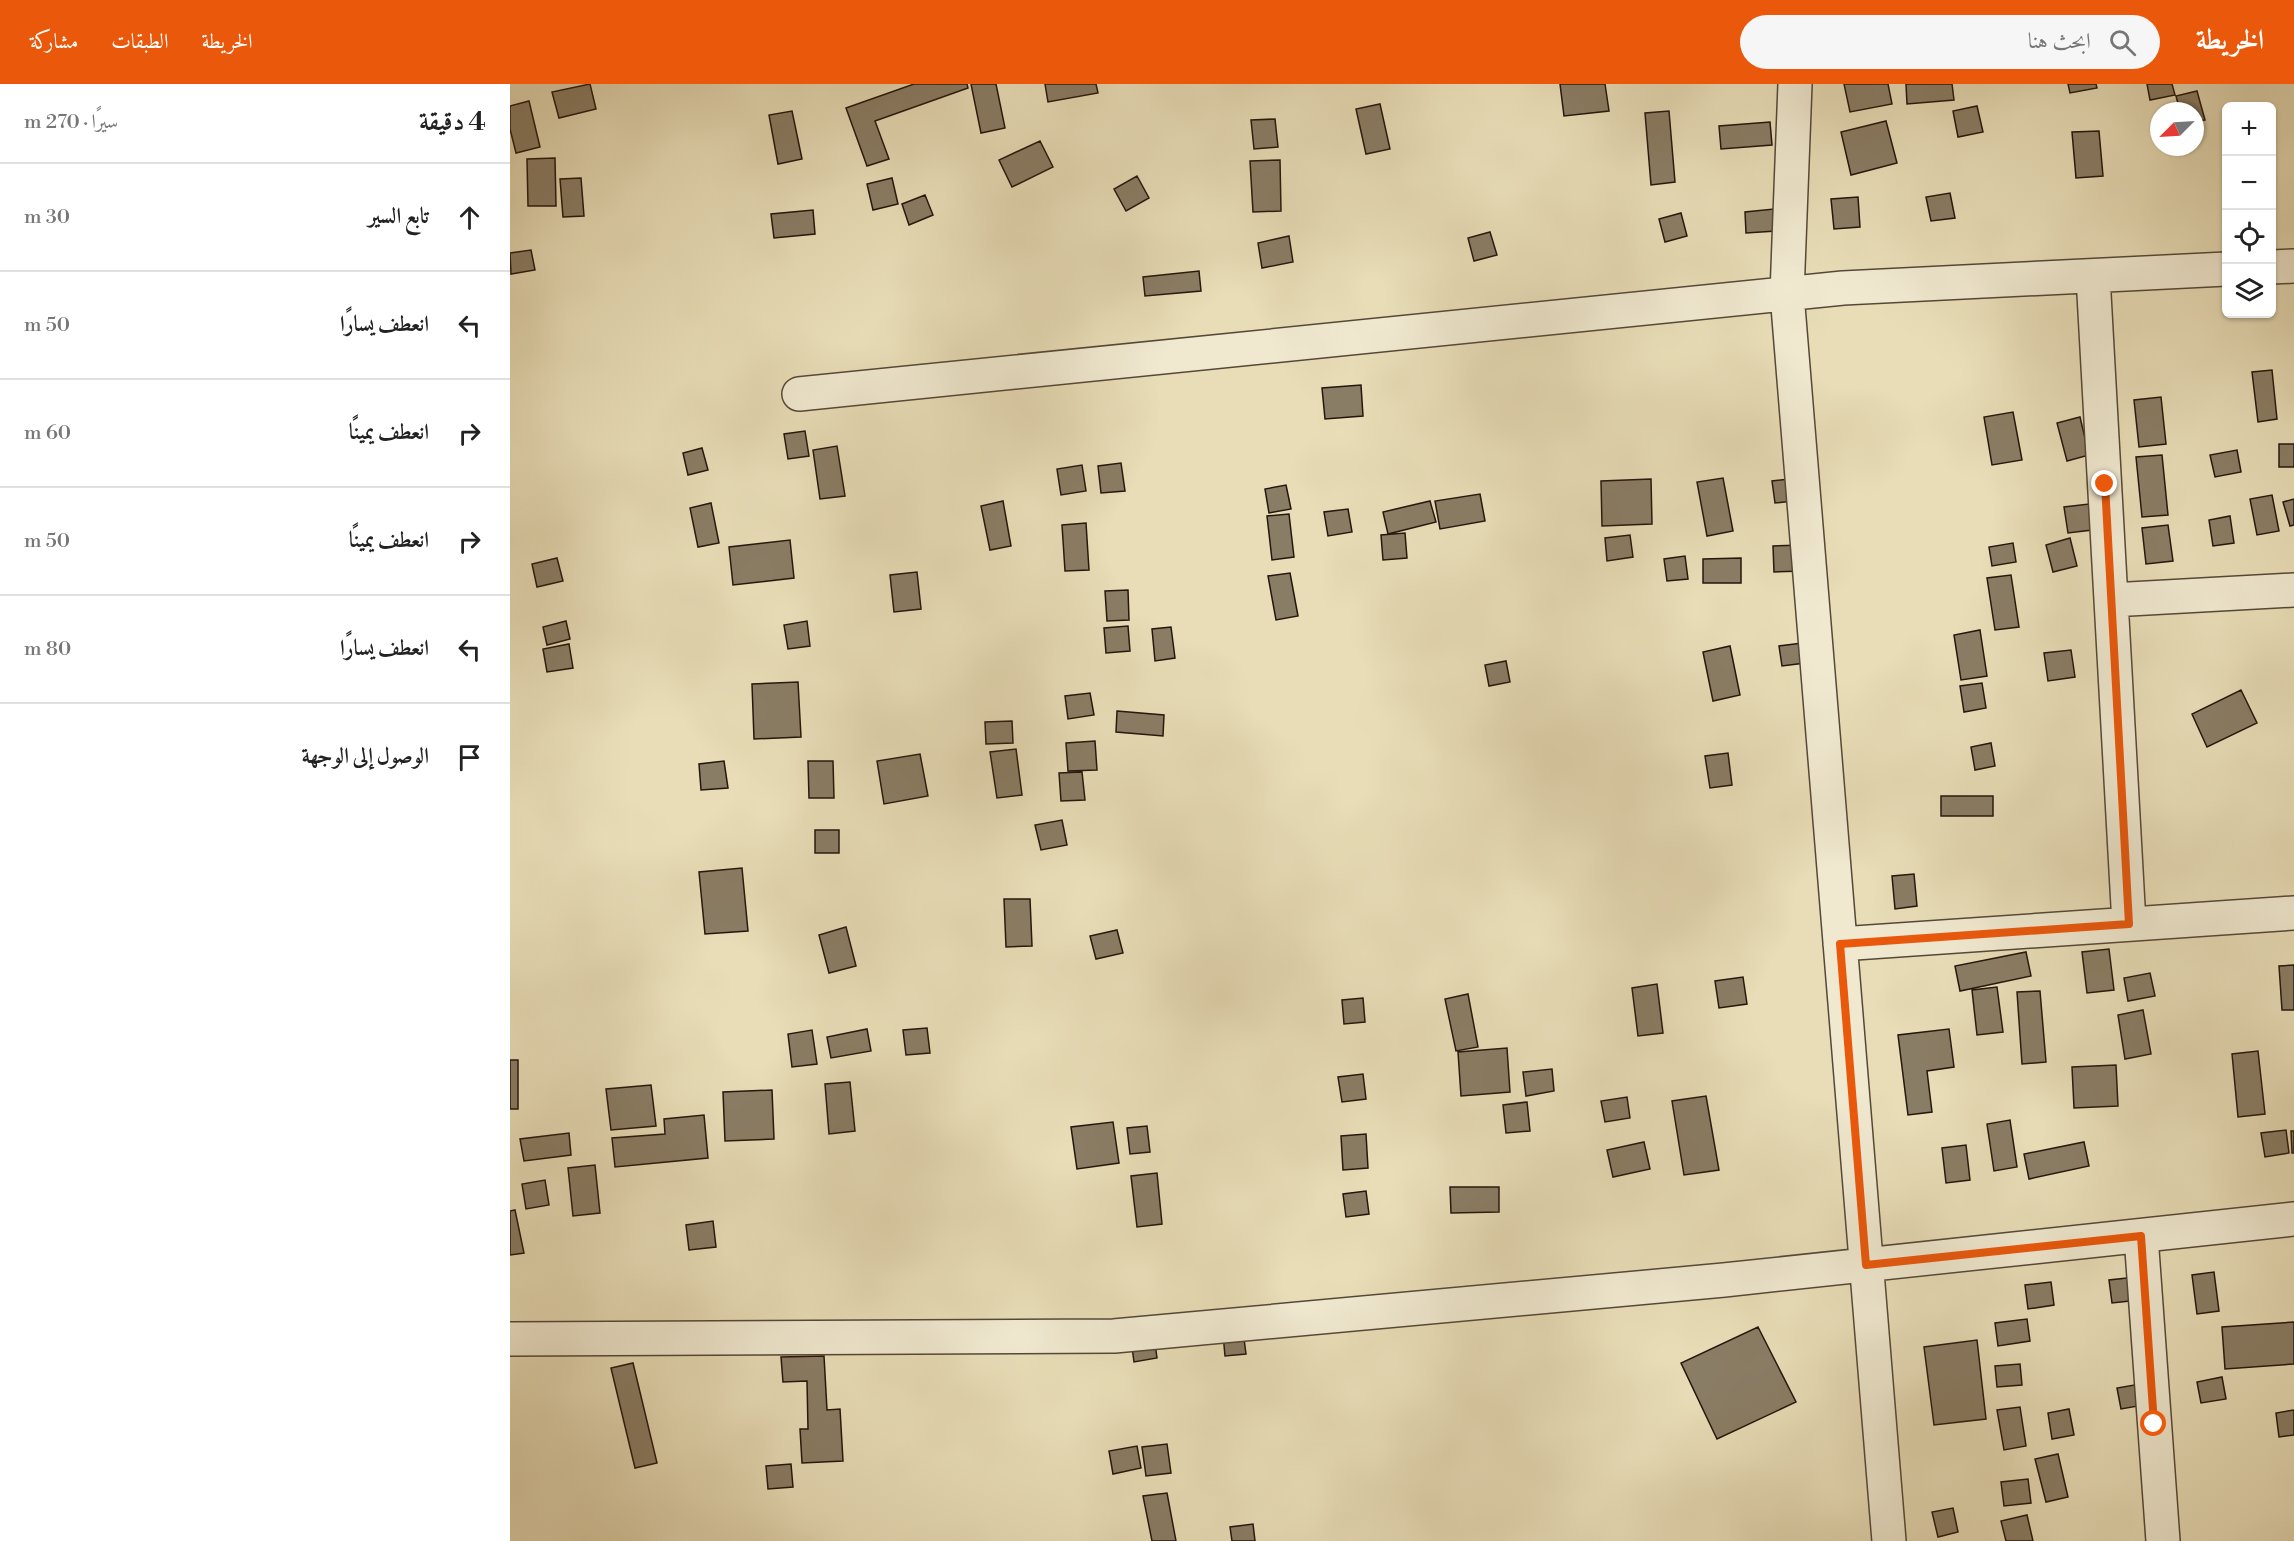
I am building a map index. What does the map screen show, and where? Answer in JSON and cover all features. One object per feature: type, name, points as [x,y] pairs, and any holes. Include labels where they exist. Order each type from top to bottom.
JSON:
[{"type":"street","points":[[1795,84],[1787,294],[1889,1541]]},
{"type":"street","points":[[2276,267],[2294,266]]},
{"type":"street","points":[[799,394],[1843,288],[2222,269]]},
{"type":"street","points":[[2093,276],[2129,924]]},
{"type":"street","points":[[2111,600],[2294,590]]},
{"type":"street","points":[[1840,944],[2294,913]]},
{"type":"street","points":[[510,1339],[1114,1336],[1866,1265],[2294,1220]]},
{"type":"street","points":[[2141,1236],[2163,1541]]},
{"type":"building","points":[[590,84],[596,109],[559,118],[552,92]]},
{"type":"building","points":[[914,84],[967,84],[968,88],[875,121],[889,159],[867,166],[846,108]]},
{"type":"building","points":[[971,84],[996,84],[1005,128],[981,133]]},
{"type":"building","points":[[1045,84],[1096,84],[1098,93],[1048,102]]},
{"type":"building","points":[[1560,84],[1605,84],[1609,111],[1564,116]]},
{"type":"building","points":[[1844,84],[1888,84],[1892,104],[1850,112]]},
{"type":"building","points":[[1906,84],[1952,84],[1954,100],[1907,104]]},
{"type":"building","points":[[2068,84],[2096,84],[2097,88],[2070,93]]},
{"type":"building","points":[[2147,84],[2172,84],[2175,95],[2150,100]]},
{"type":"building","points":[[2197,91],[2200,102],[2178,102],[2176,96]]},
{"type":"building","points":[[529,101],[540,147],[516,153],[510,129],[510,106]]},
{"type":"building","points":[[1380,104],[1390,149],[1366,154],[1356,109]]},
{"type":"building","points":[[1977,106],[1983,132],[1958,137],[1953,111]]},
{"type":"building","points":[[792,111],[802,159],[778,164],[769,115]]},
{"type":"building","points":[[1669,111],[1675,182],[1651,185],[1645,113]]},
{"type":"building","points":[[1275,119],[1278,147],[1254,149],[1251,120]]},
{"type":"building","points":[[1886,121],[1897,163],[1851,175],[1841,132]]},
{"type":"building","points":[[1770,122],[1772,145],[1721,149],[1719,126]]},
{"type":"building","points":[[2099,131],[2103,176],[2076,178],[2072,132]]},
{"type":"building","points":[[1040,141],[1053,167],[1012,187],[999,160]]},
{"type":"building","points":[[555,158],[556,206],[528,206],[527,159]]},
{"type":"building","points":[[1280,160],[1281,211],[1253,212],[1250,161]]},
{"type":"building","points":[[1137,176],[1149,198],[1126,211],[1114,189]]},
{"type":"building","points":[[581,178],[584,216],[563,217],[560,179]]},
{"type":"building","points":[[892,178],[898,204],[873,210],[867,184]]},
{"type":"building","points":[[1950,193],[1955,218],[1931,221],[1926,197]]},
{"type":"building","points":[[925,195],[933,215],[909,225],[902,204]]},
{"type":"building","points":[[1858,197],[1860,227],[1834,229],[1831,199]]},
{"type":"building","points":[[1774,209],[1776,231],[1746,233],[1745,212]]},
{"type":"building","points":[[813,210],[815,234],[774,238],[771,214]]},
{"type":"building","points":[[1681,213],[1687,236],[1665,242],[1659,219]]},
{"type":"building","points":[[1490,232],[1497,255],[1474,261],[1468,238]]},
{"type":"building","points":[[1289,236],[1293,262],[1262,268],[1258,243]]},
{"type":"building","points":[[531,250],[535,270],[511,274],[510,253]]},
{"type":"building","points":[[1199,271],[1201,291],[1145,296],[1143,277]]},
{"type":"building","points":[[2272,370],[2277,419],[2258,422],[2252,372]]},
{"type":"building","points":[[1361,385],[1363,416],[1325,419],[1322,388]]},
{"type":"building","points":[[2161,397],[2166,444],[2139,447],[2134,400]]},
{"type":"building","points":[[2013,412],[2022,460],[1992,465],[1984,417]]},
{"type":"building","points":[[2080,417],[2089,455],[2067,461],[2057,423]]},
{"type":"building","points":[[805,431],[809,456],[788,459],[784,434]]},
{"type":"building","points":[[2279,444],[2294,444],[2294,467],[2279,467]]},
{"type":"building","points":[[837,446],[845,496],[820,499],[813,450]]},
{"type":"building","points":[[702,448],[708,470],[688,475],[683,453]]},
{"type":"building","points":[[2237,450],[2241,472],[2215,477],[2210,455]]},
{"type":"building","points":[[2162,455],[2168,515],[2142,517],[2136,457]]},
{"type":"building","points":[[1121,463],[1125,491],[1101,493],[1098,466]]},
{"type":"building","points":[[1082,465],[1086,491],[1061,495],[1057,469]]},
{"type":"building","points":[[1723,478],[1733,531],[1707,536],[1697,482]]},
{"type":"building","points":[[1799,478],[1802,500],[1775,503],[1772,481]]},
{"type":"building","points":[[1651,479],[1652,524],[1602,526],[1601,481]]},
{"type":"building","points":[[1286,485],[1291,509],[1269,513],[1265,489]]},
{"type":"building","points":[[1480,494],[1485,521],[1440,529],[1435,501]]},
{"type":"building","points":[[2272,495],[2279,531],[2257,535],[2250,499]]},
{"type":"building","points":[[2294,499],[2294,525],[2290,526],[2283,502]]},
{"type":"building","points":[[1003,501],[1011,546],[990,550],[981,506]]},
{"type":"building","points":[[1430,501],[1436,522],[1388,534],[1383,512]]},
{"type":"building","points":[[711,503],[719,543],[698,547],[690,508]]},
{"type":"building","points":[[2089,504],[2092,530],[2068,533],[2064,507]]},
{"type":"building","points":[[1348,509],[1352,532],[1328,536],[1324,512]]},
{"type":"building","points":[[1289,514],[1294,557],[1272,560],[1267,516]]},
{"type":"building","points":[[2230,516],[2234,543],[2213,546],[2209,520]]},
{"type":"building","points":[[1086,523],[1089,570],[1065,571],[1062,525]]},
{"type":"building","points":[[2168,525],[2173,561],[2146,564],[2142,528]]},
{"type":"building","points":[[1405,533],[1407,558],[1383,560],[1381,535]]},
{"type":"building","points":[[1630,535],[1633,557],[1607,561],[1605,538]]},
{"type":"building","points":[[2070,538],[2077,566],[2053,572],[2046,545]]},
{"type":"building","points":[[790,540],[794,578],[733,585],[729,547]]},
{"type":"building","points":[[2013,543],[2016,562],[1992,566],[1989,547]]},
{"type":"building","points":[[1802,545],[1803,571],[1774,572],[1773,546]]},
{"type":"building","points":[[1685,556],[1688,579],[1667,581],[1664,559]]},
{"type":"building","points":[[557,558],[563,581],[537,587],[532,564]]},
{"type":"building","points":[[1741,558],[1741,583],[1703,583],[1703,559]]},
{"type":"building","points":[[917,572],[921,609],[894,612],[890,575]]},
{"type":"building","points":[[1290,573],[1298,616],[1276,620],[1268,576]]},
{"type":"building","points":[[2011,575],[2019,627],[1995,630],[1987,578]]},
{"type":"building","points":[[1128,590],[1129,620],[1107,621],[1105,591]]},
{"type":"building","points":[[566,621],[570,639],[547,645],[543,627]]},
{"type":"building","points":[[807,621],[810,646],[788,649],[784,625]]},
{"type":"building","points":[[1128,626],[1130,651],[1106,653],[1104,628]]},
{"type":"building","points":[[1171,627],[1175,658],[1155,661],[1152,629]]},
{"type":"building","points":[[1980,630],[1987,676],[1961,680],[1954,635]]},
{"type":"building","points":[[1802,643],[1805,663],[1782,666],[1779,646]]},
{"type":"building","points":[[569,644],[573,668],[547,672],[543,649]]},
{"type":"building","points":[[1730,646],[1740,695],[1713,701],[1703,652]]},
{"type":"building","points":[[2071,650],[2075,677],[2048,681],[2044,653]]},
{"type":"building","points":[[1506,661],[1510,682],[1489,686],[1485,665]]},
{"type":"building","points":[[798,682],[801,737],[754,739],[752,684]]},
{"type":"building","points":[[1982,683],[1986,708],[1964,712],[1960,686]]},
{"type":"building","points":[[2241,690],[2257,723],[2207,747],[2192,714]]},
{"type":"building","points":[[1090,693],[1094,715],[1068,719],[1065,696]]},
{"type":"building","points":[[1117,711],[1164,715],[1163,736],[1116,732]]},
{"type":"building","points":[[1012,721],[1013,743],[986,744],[985,722]]},
{"type":"building","points":[[1095,741],[1097,770],[1068,771],[1066,743]]},
{"type":"building","points":[[1991,743],[1995,766],[1975,770],[1971,747]]},
{"type":"building","points":[[1016,749],[1022,795],[997,798],[990,752]]},
{"type":"building","points":[[1728,753],[1732,785],[1710,788],[1705,756]]},
{"type":"building","points":[[920,754],[928,796],[884,804],[877,761]]},
{"type":"building","points":[[724,761],[728,788],[701,790],[699,764]]},
{"type":"building","points":[[808,761],[833,761],[834,798],[809,798]]},
{"type":"building","points":[[1082,772],[1085,800],[1061,801],[1059,773]]},
{"type":"building","points":[[1941,796],[1993,796],[1993,816],[1941,816]]},
{"type":"building","points":[[1062,820],[1067,845],[1041,850],[1035,825]]},
{"type":"building","points":[[815,830],[839,830],[839,853],[815,853]]},
{"type":"building","points":[[742,868],[748,931],[705,934],[699,872]]},
{"type":"building","points":[[1914,874],[1917,906],[1895,909],[1892,876]]},
{"type":"building","points":[[1004,899],[1030,899],[1032,946],[1006,947]]},
{"type":"building","points":[[846,927],[856,966],[829,973],[819,935]]},
{"type":"building","points":[[1117,930],[1123,953],[1096,959],[1090,936]]},
{"type":"building","points":[[2109,949],[2114,990],[2087,993],[2082,952]]},
{"type":"building","points":[[2026,952],[2031,976],[1960,991],[1955,966]]},
{"type":"building","points":[[2294,965],[2294,1010],[2282,1010],[2279,966]]},
{"type":"building","points":[[2150,973],[2155,996],[2128,1001],[2124,978]]},
{"type":"building","points":[[1743,977],[1747,1004],[1719,1008],[1715,981]]},
{"type":"building","points":[[1657,984],[1663,1033],[1638,1036],[1632,988]]},
{"type":"building","points":[[1997,987],[2003,1032],[1977,1035],[1972,990]]},
{"type":"building","points":[[2040,991],[2046,1062],[2022,1064],[2017,992]]},
{"type":"building","points":[[1468,994],[1478,1047],[1456,1051],[1445,999]]},
{"type":"building","points":[[1363,998],[1365,1022],[1344,1024],[1342,1000]]},
{"type":"building","points":[[2143,1010],[2151,1054],[2125,1059],[2118,1015]]},
{"type":"building","points":[[927,1028],[930,1053],[906,1055],[903,1030]]},
{"type":"building","points":[[867,1029],[871,1051],[831,1058],[827,1037]]},
{"type":"building","points":[[1949,1029],[1954,1067],[1927,1071],[1932,1112],[1908,1115],[1898,1035]]},
{"type":"building","points":[[812,1030],[817,1064],[792,1067],[788,1034]]},
{"type":"building","points":[[1507,1048],[1510,1092],[1461,1096],[1458,1052]]},
{"type":"building","points":[[2258,1051],[2265,1114],[2238,1117],[2232,1054]]},
{"type":"building","points":[[510,1060],[518,1060],[518,1109],[510,1109]]},
{"type":"building","points":[[2116,1065],[2118,1106],[2074,1108],[2072,1067]]},
{"type":"building","points":[[1552,1069],[1554,1091],[1526,1096],[1523,1072]]},
{"type":"building","points":[[1363,1074],[1366,1099],[1342,1102],[1338,1077]]},
{"type":"building","points":[[850,1082],[855,1131],[829,1134],[825,1084]]},
{"type":"building","points":[[651,1085],[656,1126],[611,1130],[606,1089]]},
{"type":"building","points":[[772,1090],[774,1139],[725,1141],[723,1092]]},
{"type":"building","points":[[1706,1096],[1719,1170],[1684,1175],[1672,1101]]},
{"type":"building","points":[[1627,1097],[1630,1118],[1605,1122],[1601,1101]]},
{"type":"building","points":[[1527,1102],[1530,1131],[1506,1133],[1503,1105]]},
{"type":"building","points":[[704,1115],[708,1158],[615,1167],[612,1138],[665,1134],[664,1119]]},
{"type":"building","points":[[2010,1120],[2017,1167],[1994,1171],[1987,1124]]},
{"type":"building","points":[[1113,1122],[1119,1163],[1077,1169],[1071,1127]]},
{"type":"building","points":[[1147,1126],[1150,1152],[1130,1154],[1127,1128]]},
{"type":"building","points":[[2286,1130],[2289,1153],[2265,1157],[2261,1133]]},
{"type":"building","points":[[2291,1131],[2294,1131],[2294,1153],[2292,1153]]},
{"type":"building","points":[[569,1133],[571,1155],[524,1161],[520,1139]]},
{"type":"building","points":[[1366,1134],[1368,1168],[1343,1170],[1341,1136]]},
{"type":"building","points":[[1644,1142],[1650,1169],[1613,1177],[1607,1150]]},
{"type":"building","points":[[2084,1142],[2089,1166],[2029,1179],[2024,1154]]},
{"type":"building","points":[[1966,1145],[1970,1180],[1946,1183],[1942,1148]]},
{"type":"building","points":[[595,1165],[600,1213],[573,1216],[568,1168]]},
{"type":"building","points":[[1157,1173],[1162,1224],[1137,1227],[1131,1176]]},
{"type":"building","points":[[545,1180],[549,1205],[526,1209],[522,1184]]},
{"type":"building","points":[[1450,1187],[1499,1187],[1499,1212],[1451,1213]]},
{"type":"building","points":[[1366,1191],[1369,1214],[1346,1217],[1343,1194]]},
{"type":"building","points":[[515,1210],[524,1253],[510,1255],[510,1211]]},
{"type":"building","points":[[713,1221],[716,1247],[689,1250],[686,1225]]},
{"type":"building","points":[[2214,1272],[2219,1311],[2197,1314],[2192,1275]]},
{"type":"building","points":[[2136,1277],[2139,1300],[2112,1303],[2109,1280]]},
{"type":"building","points":[[2051,1282],[2054,1305],[2028,1309],[2025,1285]]},
{"type":"building","points":[[2027,1319],[2030,1341],[1998,1346],[1995,1323]]},
{"type":"building","points":[[2294,1322],[2294,1364],[2225,1369],[2222,1327]]},
{"type":"building","points":[[1758,1327],[1796,1402],[1717,1439],[1681,1363]]},
{"type":"building","points":[[1243,1331],[1246,1354],[1225,1356],[1223,1334]]},
{"type":"building","points":[[1154,1336],[1157,1358],[1134,1362],[1131,1340]]},
{"type":"building","points":[[1977,1340],[1986,1419],[1934,1425],[1924,1347]]},
{"type":"building","points":[[824,1356],[827,1410],[840,1409],[843,1461],[802,1463],[800,1429],[808,1429],[807,1381],[783,1382],[781,1357]]},
{"type":"building","points":[[633,1363],[657,1463],[635,1468],[611,1368]]},
{"type":"building","points":[[2020,1364],[2022,1385],[1997,1387],[1995,1366]]},
{"type":"building","points":[[2222,1377],[2226,1399],[2201,1403],[2197,1382]]},
{"type":"building","points":[[2140,1384],[2144,1405],[2121,1409],[2117,1388]]},
{"type":"building","points":[[2020,1407],[2026,1446],[2004,1450],[1997,1410]]},
{"type":"building","points":[[2069,1409],[2074,1435],[2052,1439],[2048,1413]]},
{"type":"building","points":[[2294,1410],[2294,1435],[2279,1437],[2276,1413]]},
{"type":"building","points":[[1167,1444],[1171,1473],[1146,1476],[1142,1447]]},
{"type":"building","points":[[1137,1446],[1141,1468],[1113,1474],[1109,1451]]},
{"type":"building","points":[[2058,1454],[2068,1497],[2046,1502],[2035,1459]]},
{"type":"building","points":[[791,1464],[793,1487],[768,1489],[766,1466]]},
{"type":"building","points":[[2028,1479],[2031,1503],[2004,1506],[2001,1482]]},
{"type":"building","points":[[1167,1493],[1176,1541],[1152,1541],[1143,1496]]},
{"type":"building","points":[[1953,1508],[1958,1532],[1938,1537],[1932,1512]]},
{"type":"building","points":[[2027,1515],[2033,1541],[2006,1541],[2001,1521]]},
{"type":"building","points":[[1253,1524],[1255,1541],[1232,1541],[1230,1527]]},
{"type":"route","points":[[2105,484],[2129,924],[1840,944],[1866,1265],[2141,1236],[2154,1424]]}]
